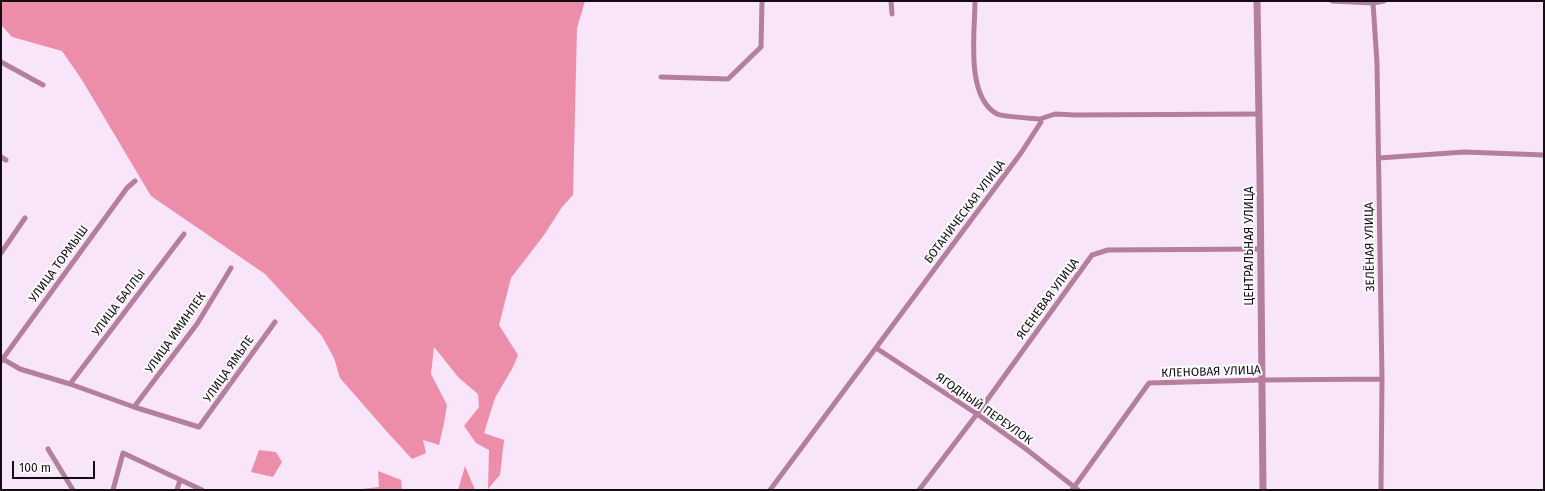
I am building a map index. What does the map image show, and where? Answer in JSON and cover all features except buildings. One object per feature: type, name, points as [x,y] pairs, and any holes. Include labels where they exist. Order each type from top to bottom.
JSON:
[{"type":"street","points":[[661,78],[728,79],[761,47],[762,1]]},
{"type":"street","points":[[890,1],[892,14]]},
{"type":"street","points":[[975,1],[974,70],[980,91],[988,106],[998,115],[1040,119],[1055,114],[1259,114]]},
{"type":"street","name":"ЦЕНТРАЛЬНАЯ УЛИЦА","points":[[1257,1],[1263,490]]},
{"type":"street","points":[[1332,1],[1373,3],[1384,1]]},
{"type":"street","name":"ЗЕЛЁНАЯ УЛИЦА","points":[[1373,3],[1377,63],[1379,158],[1382,379],[1381,490]]},
{"type":"street","points":[[1,62],[43,85]]},
{"type":"street","name":"БОТАНИЧЕСКАЯ УЛИЦА","points":[[770,490],[1021,153],[1041,122],[1040,119]]},
{"type":"street","points":[[1379,158],[1464,152],[1544,155]]},
{"type":"street","points":[[1,157],[6,160]]},
{"type":"street","name":"УЛИЦА ТОРМЫШ","points":[[1,359],[127,188],[135,181]]},
{"type":"street","points":[[1,253],[25,218]]},
{"type":"street","name":"УЛИЦА БАЛЛЫ","points":[[70,384],[184,234]]},
{"type":"street","name":"ЯСЕНЕВАЯ УЛИЦА","points":[[919,490],[977,414],[1092,255],[1108,250],[1261,249]]},
{"type":"street","name":"УЛИЦА ИМИНЛЕК","points":[[134,407],[197,324],[231,268]]},
{"type":"street","name":"УЛИЦА ЯМЬЛЕ","points":[[134,407],[200,427],[274,322]]},
{"type":"street","name":"ЯГОДНЫЙ ПЕРЕУЛОК","points":[[876,348],[977,414],[1026,449],[1074,489]]},
{"type":"street","points":[[1,359],[20,369],[70,384],[134,407]]},
{"type":"street","name":"КЛЕНОВАЯ УЛИЦА","points":[[1074,489],[1148,383],[1382,379]]},
{"type":"street","points":[[48,449],[73,490]]},
{"type":"street","points":[[113,490],[122,453],[202,490]]},
{"type":"street","points":[[177,490],[180,480]]},
{"type":"shaded area","points":[[1,1],[585,1],[577,28],[573,195],[562,207],[544,235],[511,278],[499,325],[518,355],[513,367],[495,398],[484,433],[504,440],[500,475],[488,489],[489,450],[476,443],[464,426],[479,407],[478,394],[459,378],[434,347],[431,374],[447,405],[444,423],[439,445],[423,440],[426,453],[412,459],[340,378],[334,358],[322,336],[265,274],[151,196],[82,80],[62,51],[12,37],[1,25]]},
{"type":"shaded area","points":[[259,450],[276,452],[282,462],[273,477],[251,472]]},
{"type":"shaded area","points":[[465,466],[475,490],[458,490]]},
{"type":"shaded area","points":[[378,471],[401,480],[402,490],[362,490],[379,487]]}]
